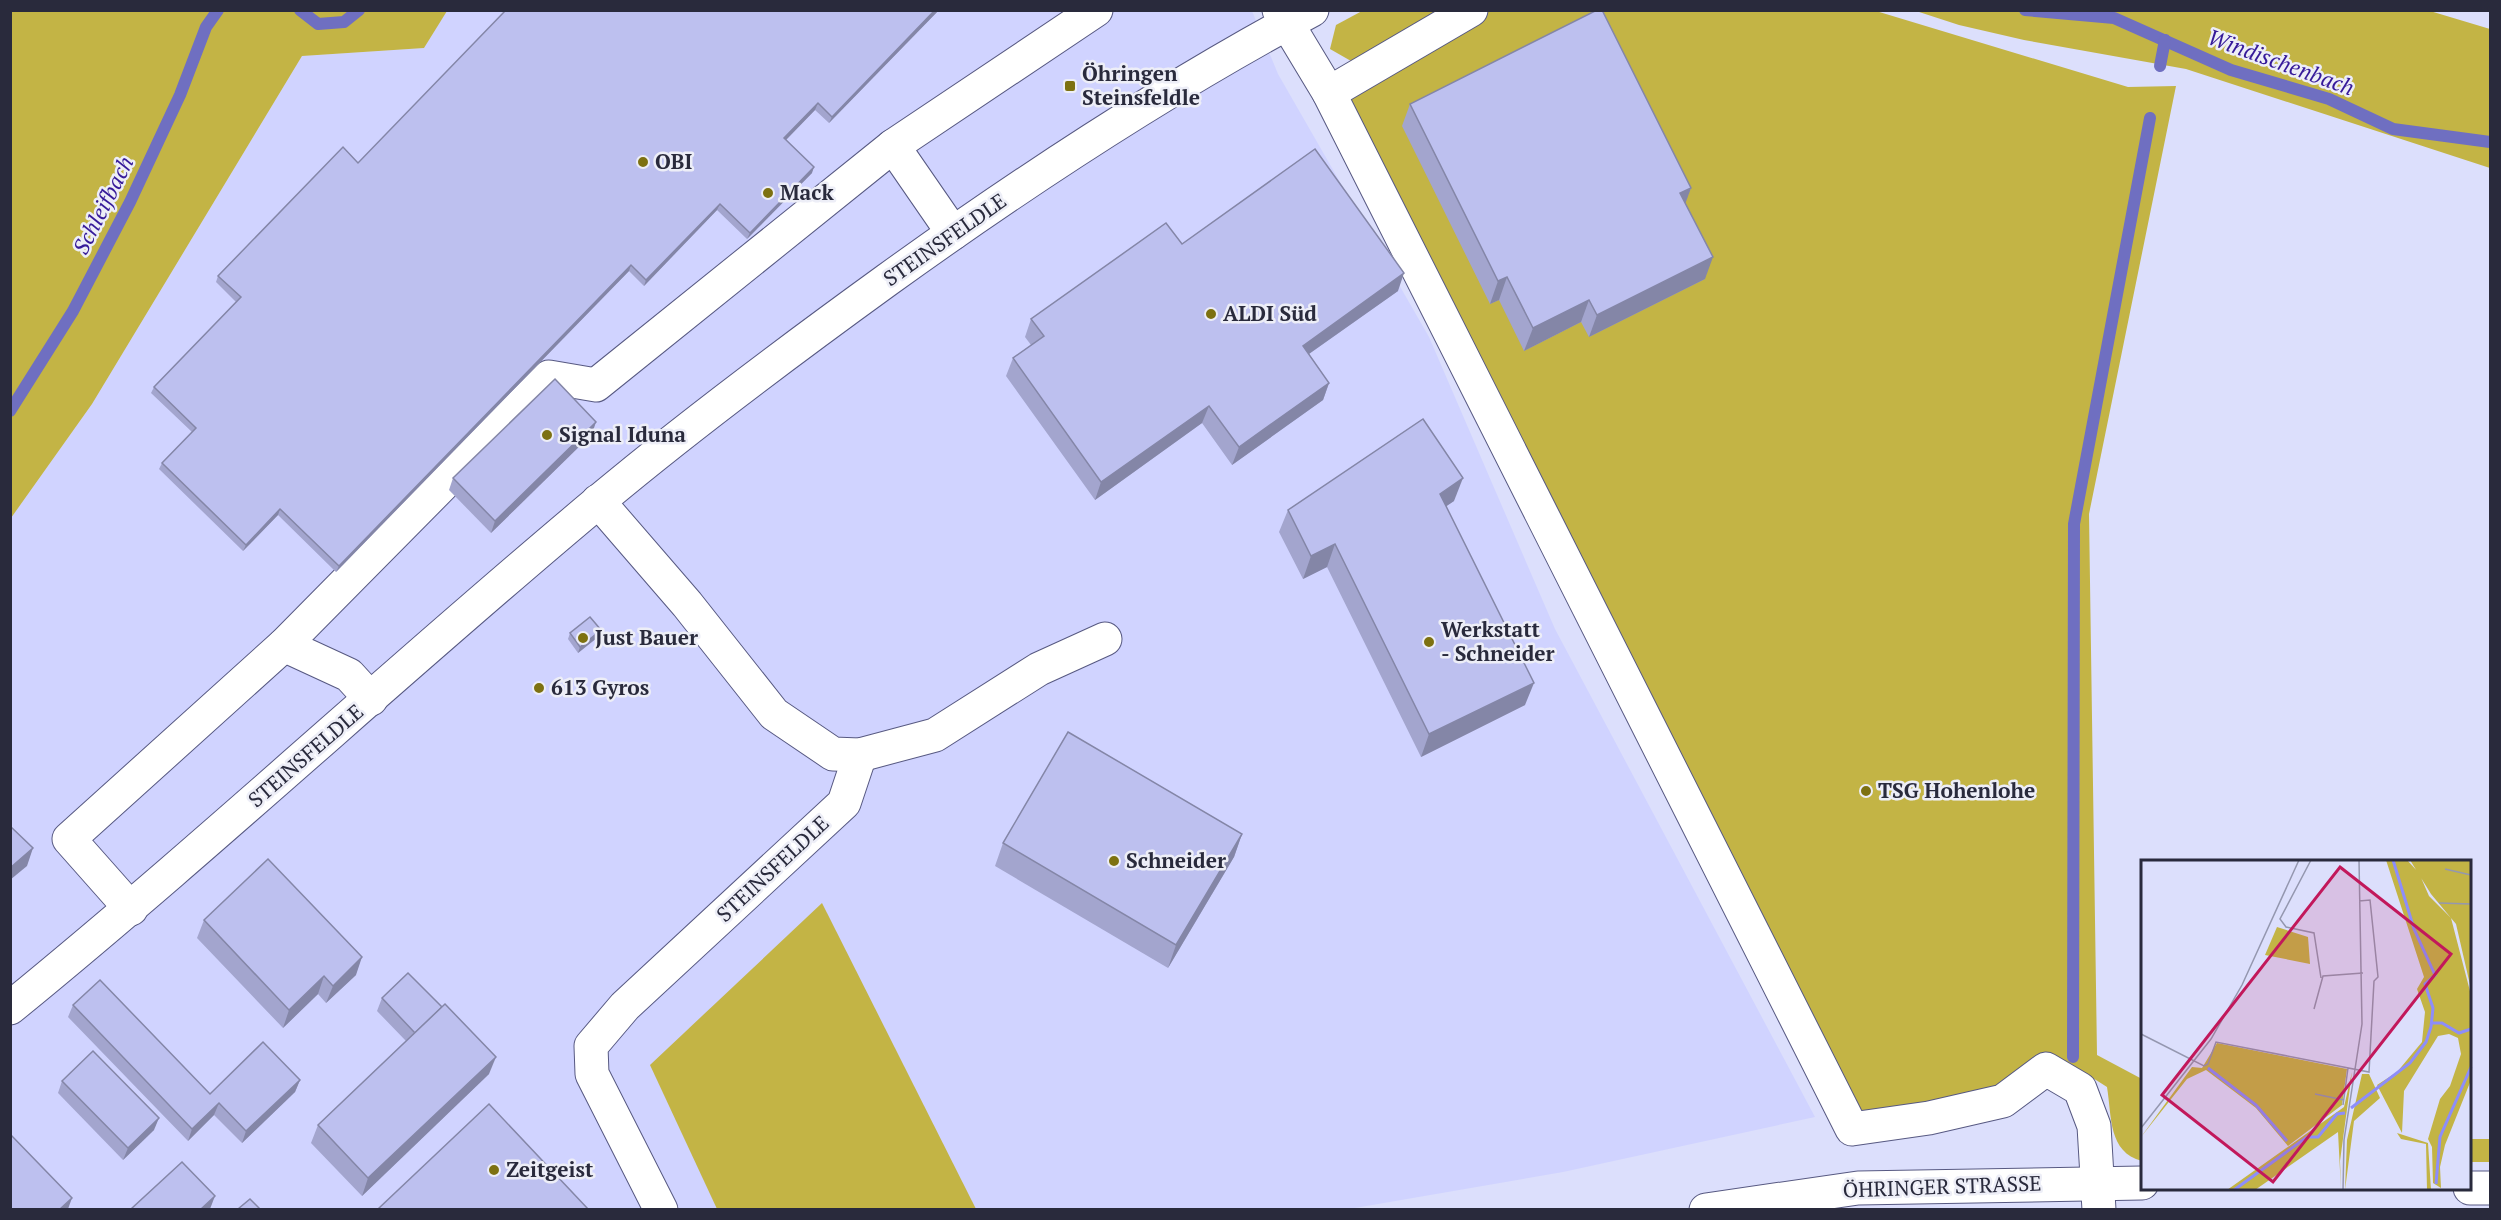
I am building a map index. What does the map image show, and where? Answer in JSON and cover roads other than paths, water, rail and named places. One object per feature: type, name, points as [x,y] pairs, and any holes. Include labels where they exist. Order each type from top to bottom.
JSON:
[{"type":"street","points":[[131,909],[69,839],[284,645],[549,377],[596,385],[893,146],[1096,10]]},
{"type":"street","points":[[1329,93],[1471,10]]},
{"type":"street","points":[[1293,15],[1329,93],[1852,1129],[1929,1118],[2003,1101],[2046,1069],[2080,1089],[2094,1126],[2098,1196]]},
{"type":"street","name":"STEINSFELDLE","points":[[10,1008],[131,909],[598,501],[776,360],[953,233],[1102,132],[1293,15]]},
{"type":"street","points":[[893,146],[953,233]]},
{"type":"street","points":[[598,501],[687,604],[774,714],[833,754],[860,755],[935,735],[1039,669],[1105,639]]},
{"type":"street","points":[[284,645],[349,675],[371,699]]},
{"type":"street","name":"STEINSFELDLE","points":[[662,1209],[592,1074],[591,1046],[626,1006],[844,803],[860,755]]},
{"type":"street","name":"ÖHRINGER STRASSE","points":[[1706,1209],[1858,1188],[2098,1196],[2141,1183]]},
{"type":"street","points":[[2471,1188],[2490,1188]]},
{"type":"waterway","name":"Schleifbach","points":[[10,411],[73,311],[130,202],[180,95],[206,27],[218,10]]},
{"type":"waterway","name":"Schleifbach","points":[[300,10],[318,24],[344,22],[359,10]]},
{"type":"waterway","name":"Windischenbach","points":[[2025,10],[2114,18],[2231,70],[2329,99],[2393,129],[2490,142]]},
{"type":"waterway","points":[[2160,66],[2165,40]]},
{"type":"waterway","points":[[2073,1057],[2074,524],[2150,118]]},
{"type":"place","name":"Öhringen Steinsfeldle","points":[[1070,86]]},
{"type":"place","name":"OBI","points":[[643,162]]},
{"type":"place","name":"Mack","points":[[768,193]]},
{"type":"place","name":"ALDI Süd","points":[[1211,314]]},
{"type":"place","name":"Signal Iduna","points":[[547,435]]},
{"type":"place","name":"Just Bauer","points":[[583,638]]},
{"type":"place","name":"Werkstatt - Schneider","points":[[1429,642]]},
{"type":"place","name":"613 Gyros","points":[[539,688]]},
{"type":"place","name":"TSG Hohenlohe","points":[[1866,791]]},
{"type":"place","name":"Schneider","points":[[1114,861]]},
{"type":"place","name":"Zeitgeist","points":[[494,1170]]}]
